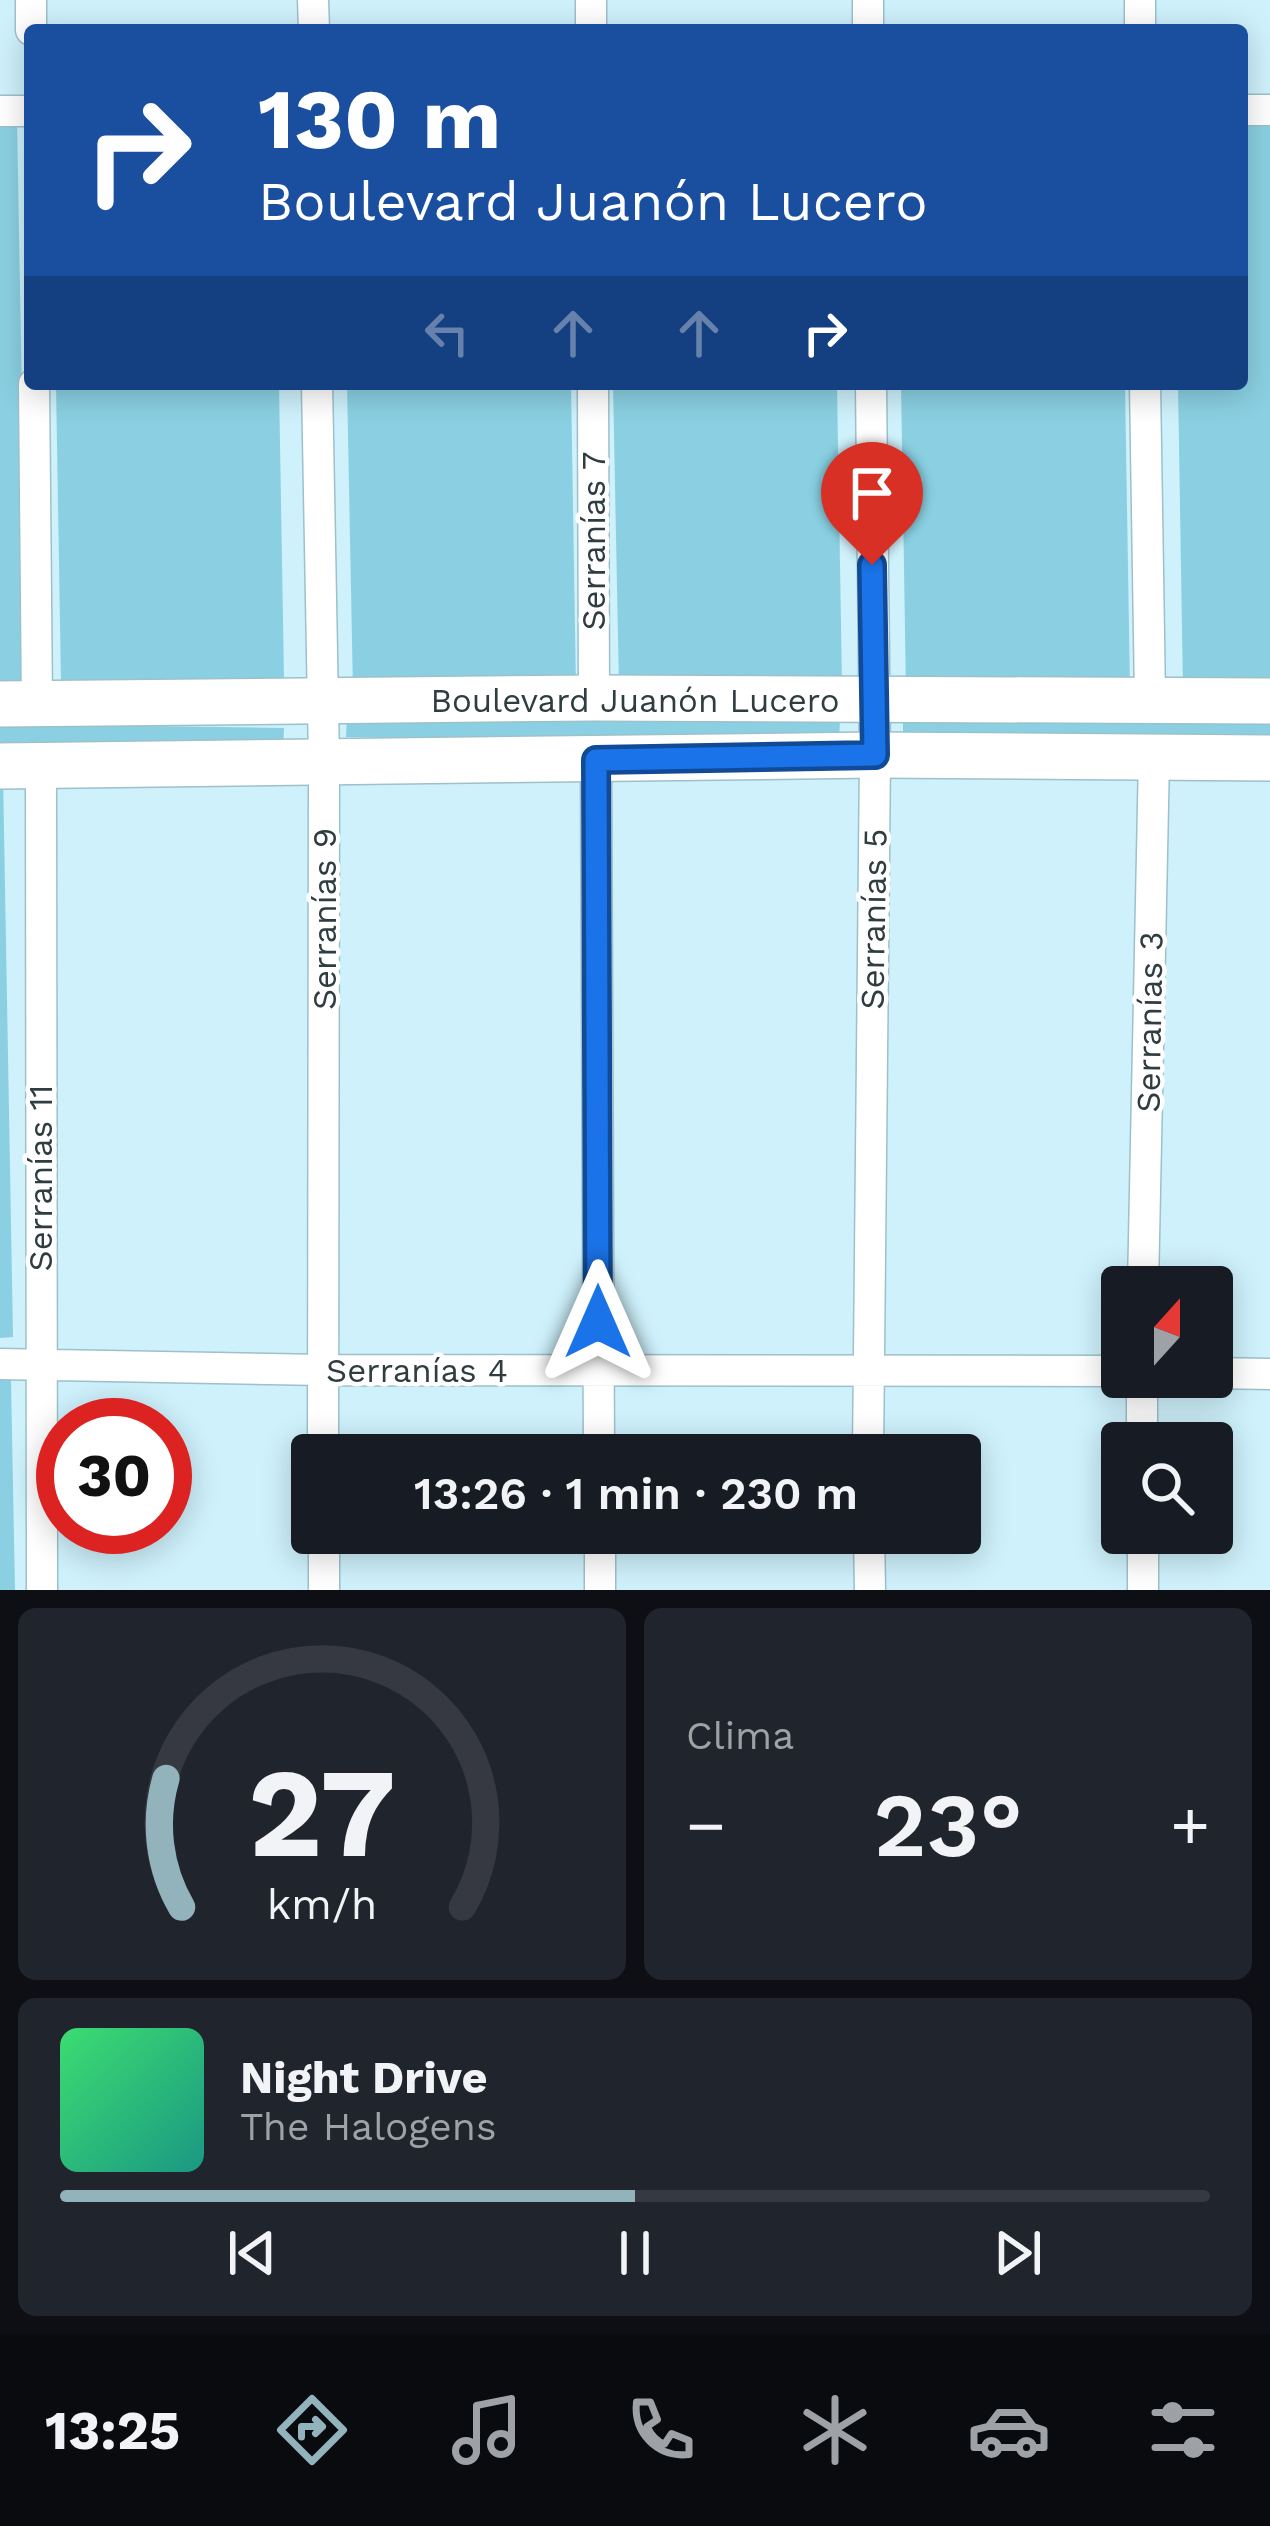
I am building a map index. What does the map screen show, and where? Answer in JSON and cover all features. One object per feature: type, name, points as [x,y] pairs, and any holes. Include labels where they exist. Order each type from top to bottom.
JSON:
[{"type":"main road","name":"Boulevard Juanón Lucero","points":[[19,704],[594,698],[1270,701]]},
{"type":"main road","name":"Boulevard Juanón Lucero","points":[[20,766],[875,755],[1270,758]]},
{"type":"street","points":[[19,704],[34,390]]},
{"type":"street","name":"Serranías 9","points":[[317,390],[324,761],[323,1434]]},
{"type":"street","name":"Serranías 7","points":[[593,390],[594,698]]},
{"type":"street","name":"Serranías 5","points":[[868,1434],[875,755],[871,390]]},
{"type":"street","points":[[1145,390],[1150,698]]},
{"type":"street","name":"Serranías 3","points":[[1143,1266],[1154,758]]},
{"type":"street","points":[[596,760],[599,1434]]},
{"type":"street","name":"Serranías 11","points":[[20,766],[40,1364],[42,1590]]},
{"type":"street","name":"Serranías 4","points":[[0,1364],[323,1370],[1101,1371]]},
{"type":"street","points":[[1233,1373],[1270,1374]]},
{"type":"street","points":[[324,1554],[324,1590]]},
{"type":"street","points":[[600,1554],[600,1590]]},
{"type":"street","points":[[869,1554],[870,1590]]},
{"type":"street","points":[[1143,1554],[1143,1590]]},
{"type":"shaded area","points":[[0,118],[17,118],[27,682],[0,682]]},
{"type":"shaded area","points":[[1270,124],[1270,689],[1183,690],[1178,390],[1248,390],[1248,125]]},
{"type":"shaded area","points":[[56,390],[279,390],[284,680],[61,683]]},
{"type":"shaded area","points":[[347,390],[571,390],[576,689],[353,692]]},
{"type":"shaded area","points":[[613,390],[837,390],[842,685],[619,688]]},
{"type":"shaded area","points":[[901,390],[1125,390],[1130,690],[906,692]]},
{"type":"shaded area","points":[[347,715],[840,720],[839,742],[346,737]]},
{"type":"shaded area","points":[[903,715],[1270,719],[1270,741],[903,737]]},
{"type":"shaded area","points":[[0,724],[284,728],[283,749],[0,746]]},
{"type":"shaded area","points":[[0,774],[13,1337],[0,1338]]},
{"type":"shaded area","points":[[0,1380],[11,1380],[15,1590],[0,1590]]},
{"type":"route","points":[[598,1322],[596,760],[875,755],[872,565]]}]
